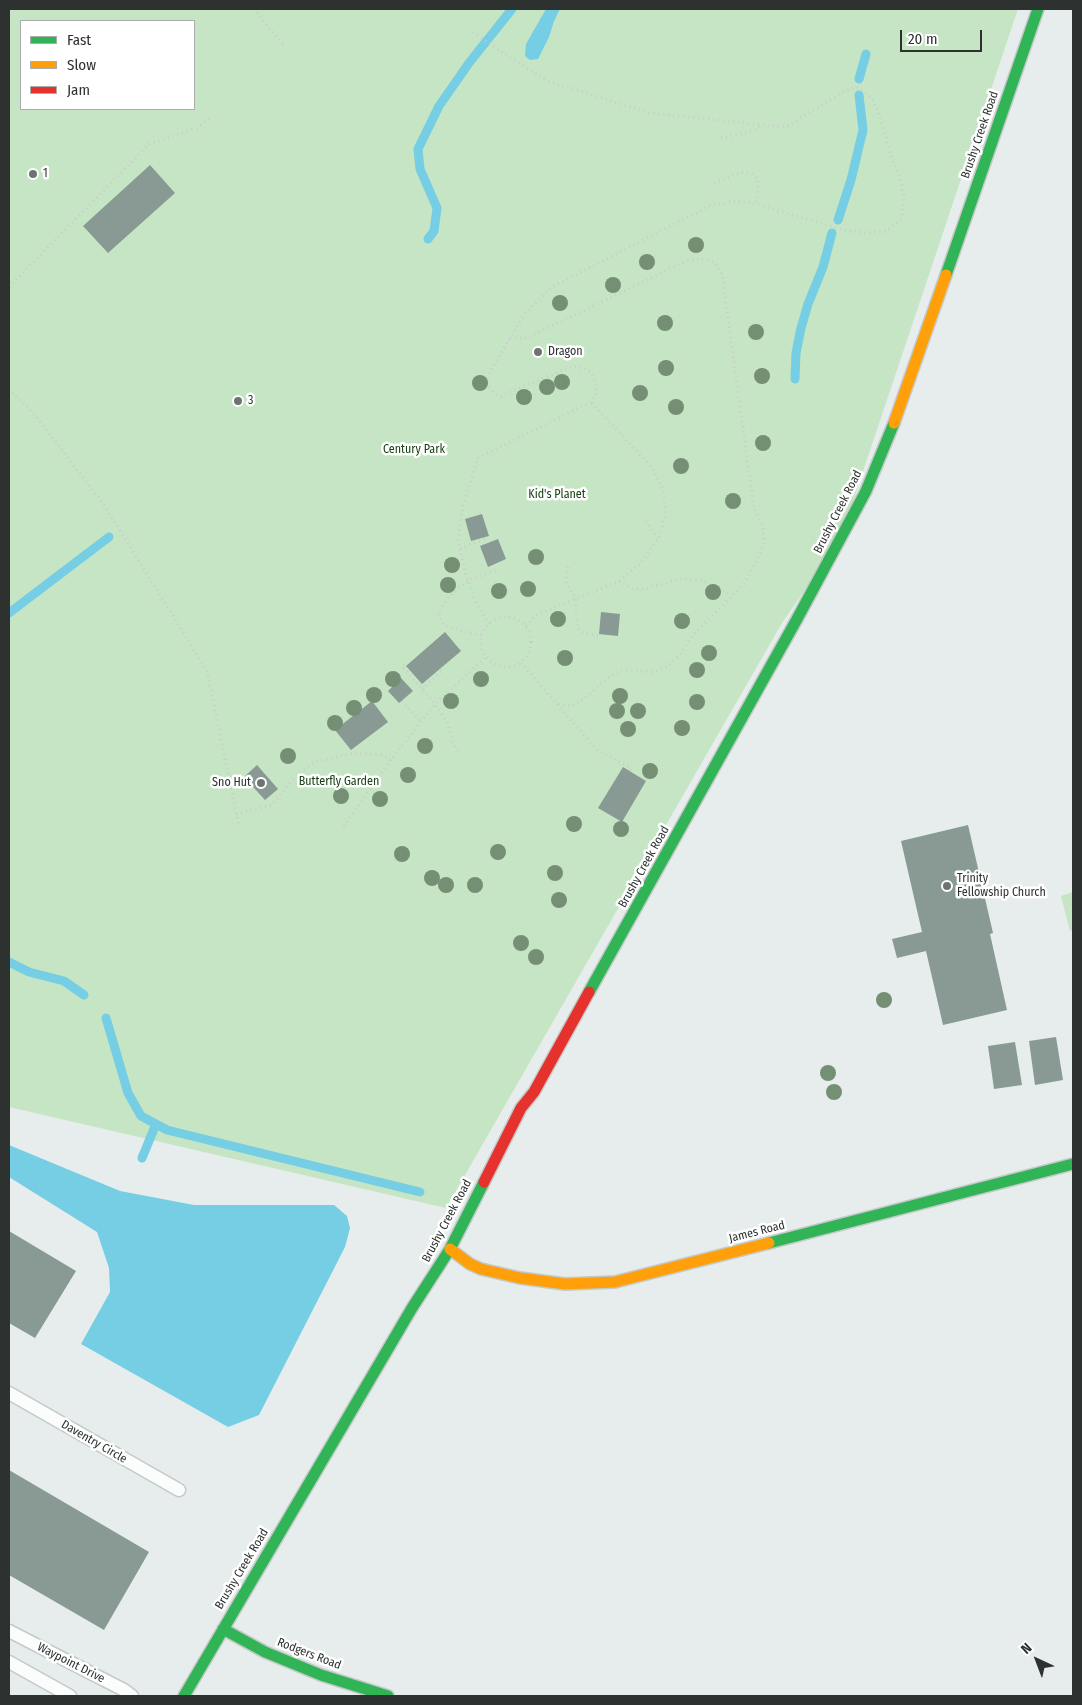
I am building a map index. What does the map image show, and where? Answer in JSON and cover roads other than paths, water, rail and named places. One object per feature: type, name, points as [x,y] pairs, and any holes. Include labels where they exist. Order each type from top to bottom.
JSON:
[{"type":"street","name":"Brushy Creek Road","points":[[184,1696],[450,1249],[521,1108],[538,1084],[793,628],[866,491],[900,410],[1038,9]]},
{"type":"street","name":"James Road","points":[[450,1249],[470,1264],[481,1269],[520,1278],[565,1284],[615,1282],[1073,1164]]},
{"type":"street","name":"Rodgers Road","points":[[223,1629],[265,1652],[322,1675],[388,1696]]},
{"type":"lane","name":"Daventry Circle","points":[[9,1393],[179,1490]]},
{"type":"lane","name":"Waypoint Drive","points":[[9,1631],[124,1690],[132,1696]]},
{"type":"lane","points":[[9,1662],[70,1696]]},
{"type":"water","points":[[546,9],[560,9],[538,59],[530,60],[525,56],[526,44]]},
{"type":"water","points":[[9,1145],[120,1191],[194,1205],[334,1205],[347,1216],[350,1228],[345,1247],[259,1415],[228,1427],[81,1344],[110,1292],[109,1268],[97,1232],[9,1177]]},
{"type":"waterway","points":[[428,239],[434,231],[437,208],[420,169],[418,149],[439,106],[469,63],[512,9]]},
{"type":"waterway","points":[[859,79],[866,54]]},
{"type":"waterway","points":[[838,220],[851,180],[863,130],[859,95]]},
{"type":"waterway","points":[[795,379],[796,353],[801,328],[808,304],[823,267],[832,233]]},
{"type":"waterway","points":[[9,613],[109,537]]},
{"type":"waterway","points":[[9,962],[29,972],[64,981],[84,995]]},
{"type":"waterway","points":[[106,1018],[128,1093],[141,1116],[167,1130],[420,1192]]},
{"type":"waterway","points":[[142,1158],[156,1124]]},
{"type":"place","name":"1","points":[[33,174]]},
{"type":"place","name":"Dragon","points":[[538,352]]},
{"type":"place","name":"3","points":[[238,401]]},
{"type":"place","name":"Sno Hut","points":[[261,783]]},
{"type":"place","name":"Trinity Fellowship Church","points":[[947,886]]},
{"type":"park label","name":"Century Park","points":[[414,450]]},
{"type":"park label","name":"Kid's Planet","points":[[557,495]]},
{"type":"park label","name":"Butterfly Garden","points":[[339,782]]}]
